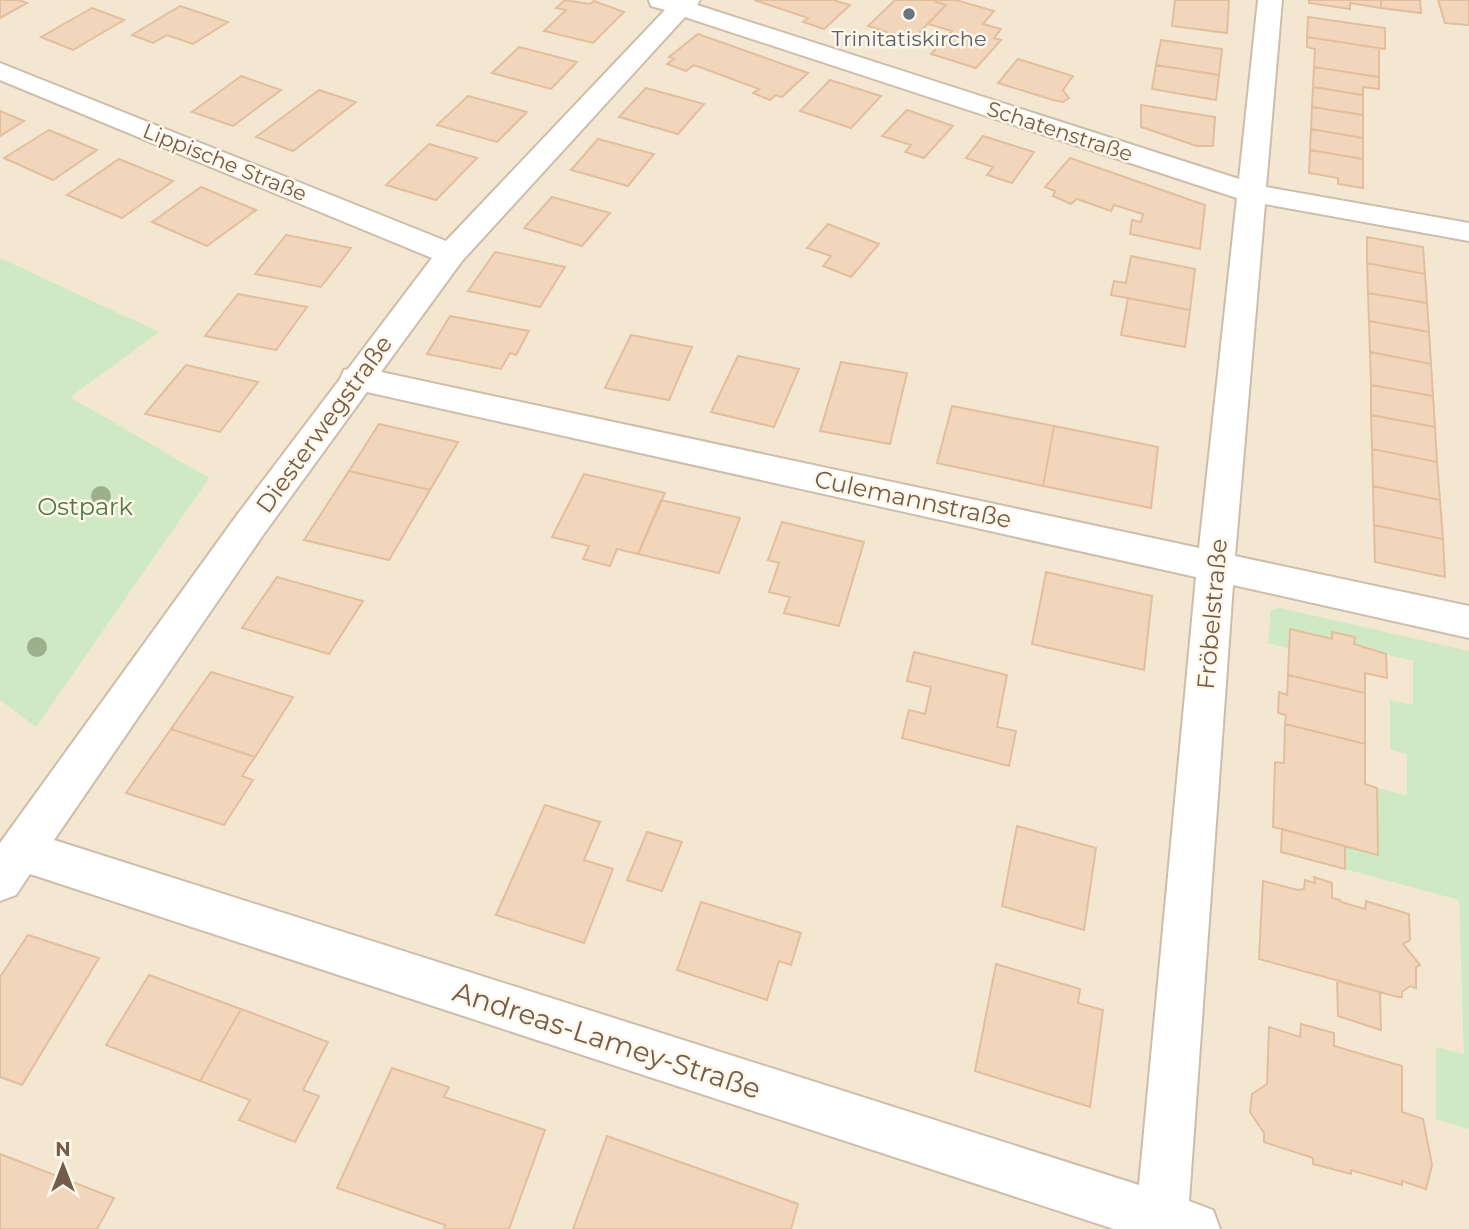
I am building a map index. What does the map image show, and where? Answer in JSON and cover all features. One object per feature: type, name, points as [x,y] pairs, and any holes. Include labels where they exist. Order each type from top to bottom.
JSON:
[{"type":"street","name":"Fröbelstraße","points":[[1172,1226],[1216,565],[1270,0]]},
{"type":"street","name":"Schatenstraße","points":[[675,3],[1252,193],[1469,232]]},
{"type":"street","name":"Diesterwegstraße","points":[[10,865],[356,379],[451,254],[675,3]]},
{"type":"street","name":"Lippische Straße","points":[[0,71],[451,254]]},
{"type":"street","name":"Culemannstraße","points":[[356,379],[1469,622]]},
{"type":"street","name":"Andreas-Lamey-Straße","points":[[10,865],[1172,1226]]},
{"type":"shaded area","points":[[0,0],[1469,0],[1469,1229],[0,1229]]},
{"type":"green space","name":"Ostpark","points":[[0,258],[159,332],[70,397],[209,478],[36,727],[0,700]]},
{"type":"green space","points":[[1280,608],[1469,651],[1469,1129],[1436,1119],[1436,1047],[1464,1054],[1459,900],[1345,869],[1345,846],[1378,854],[1377,788],[1407,795],[1407,754],[1390,750],[1390,700],[1413,705],[1413,661],[1364,649],[1364,646],[1354,644],[1355,637],[1333,632],[1332,639],[1290,629],[1289,649],[1268,643],[1271,610]]},
{"type":"building","points":[[0,0],[18,0],[27,3],[0,18]]},
{"type":"building","points":[[565,0],[590,4],[594,1],[624,12],[593,43],[544,31],[566,10],[556,8]]},
{"type":"building","points":[[754,0],[833,0],[850,5],[824,29],[803,22],[808,18]]},
{"type":"building","name":"Trinitatiskirche","points":[[895,0],[938,0],[936,2],[946,5],[912,40],[868,26]]},
{"type":"building","points":[[956,0],[994,11],[983,24],[1001,29],[994,38],[1001,40],[976,68],[931,54],[952,31],[928,24],[946,5],[936,2]]},
{"type":"building","points":[[1175,0],[1229,0],[1227,33],[1172,26]]},
{"type":"building","points":[[1309,0],[1381,0],[1381,8],[1350,3],[1350,9],[1309,3]]},
{"type":"building","points":[[1381,0],[1420,0],[1421,13],[1381,8]]},
{"type":"building","points":[[1438,0],[1469,0],[1469,25],[1445,23]]},
{"type":"building","points":[[180,6],[228,22],[193,44],[167,35],[153,43],[132,35]]},
{"type":"building","points":[[92,8],[124,20],[73,50],[41,37]]},
{"type":"building","points":[[1308,17],[1385,28],[1385,49],[1307,37]]},
{"type":"building","points":[[698,34],[808,73],[782,97],[776,95],[770,100],[753,93],[759,89],[694,65],[686,71],[667,64],[674,59],[669,57]]},
{"type":"building","points":[[1307,37],[1379,48],[1379,77],[1314,67],[1315,49],[1307,47]]},
{"type":"building","points":[[1161,40],[1222,49],[1219,75],[1156,65]]},
{"type":"building","points":[[519,47],[577,62],[551,89],[492,73]]},
{"type":"building","points":[[1018,59],[1073,76],[1063,90],[1069,98],[1063,102],[1053,100],[998,83]]},
{"type":"building","points":[[1156,65],[1219,75],[1216,100],[1152,89]]},
{"type":"building","points":[[1314,67],[1379,77],[1379,89],[1363,87],[1363,95],[1313,87]]},
{"type":"building","points":[[241,76],[281,90],[233,126],[192,112]]},
{"type":"building","points":[[830,80],[881,96],[851,128],[800,111]]},
{"type":"building","points":[[1313,87],[1363,95],[1363,115],[1312,107]]},
{"type":"building","points":[[646,88],[704,104],[678,134],[619,117]]},
{"type":"building","points":[[319,90],[356,102],[293,151],[256,137]]},
{"type":"building","points":[[468,96],[527,112],[497,142],[437,125]]},
{"type":"building","points":[[1141,105],[1215,117],[1213,146],[1197,146],[1141,127]]},
{"type":"building","points":[[1312,107],[1363,115],[1363,138],[1311,129]]},
{"type":"building","points":[[907,110],[953,126],[924,158],[905,152],[911,145],[882,136]]},
{"type":"building","points":[[0,111],[24,121],[0,136]]},
{"type":"building","points":[[1311,129],[1363,138],[1363,159],[1310,150]]},
{"type":"building","points":[[49,130],[97,150],[53,180],[4,158]]},
{"type":"building","points":[[983,136],[1034,152],[1012,183],[987,175],[993,167],[966,158]]},
{"type":"building","points":[[598,139],[654,154],[628,186],[571,170]]},
{"type":"building","points":[[429,144],[477,158],[436,200],[386,185]]},
{"type":"building","points":[[1310,150],[1363,159],[1363,188],[1338,184],[1338,178],[1309,173]]},
{"type":"building","points":[[1070,158],[1205,205],[1200,249],[1130,234],[1132,220],[1141,222],[1143,214],[1114,205],[1111,211],[1077,199],[1071,204],[1053,196],[1055,191],[1045,187]]},
{"type":"building","points":[[119,159],[173,181],[122,218],[67,195]]},
{"type":"building","points":[[201,187],[256,210],[207,246],[152,222]]},
{"type":"building","points":[[552,197],[610,213],[582,246],[524,228]]},
{"type":"building","points":[[828,224],[879,244],[851,277],[823,266],[831,256],[807,248]]},
{"type":"building","points":[[286,235],[351,248],[321,287],[255,274]]},
{"type":"building","points":[[1367,237],[1423,247],[1425,274],[1367,263]]},
{"type":"building","points":[[495,252],[565,267],[540,307],[468,291]]},
{"type":"building","points":[[1131,256],[1195,269],[1190,310],[1111,295],[1114,281],[1126,283]]},
{"type":"building","points":[[1367,263],[1425,274],[1427,303],[1368,293]]},
{"type":"building","points":[[1368,293],[1427,303],[1429,332],[1369,321]]},
{"type":"building","points":[[238,294],[307,307],[276,350],[205,336]]},
{"type":"building","points":[[1128,298],[1190,310],[1185,347],[1121,335]]},
{"type":"building","points":[[450,316],[529,331],[516,355],[510,353],[501,369],[427,354]]},
{"type":"building","points":[[1369,321],[1429,332],[1431,364],[1370,352]]},
{"type":"building","points":[[631,335],[692,347],[669,400],[605,388]]},
{"type":"building","points":[[1370,352],[1431,364],[1433,396],[1371,385]]},
{"type":"building","points":[[738,356],[799,369],[774,427],[711,412]]},
{"type":"building","points":[[841,362],[907,373],[890,444],[820,431]]},
{"type":"building","points":[[186,365],[258,382],[220,432],[145,414]]},
{"type":"building","points":[[1371,385],[1433,396],[1435,427],[1371,415]]},
{"type":"building","points":[[952,406],[1054,426],[1043,486],[937,463]]},
{"type":"building","points":[[1371,415],[1435,427],[1437,462],[1372,449]]},
{"type":"building","points":[[379,424],[458,442],[430,490],[349,471]]},
{"type":"building","points":[[1054,426],[1158,447],[1151,508],[1043,486]]},
{"type":"building","points":[[1372,449],[1437,462],[1440,500],[1373,486]]},
{"type":"building","points":[[349,471],[430,490],[389,560],[304,540]]},
{"type":"building","points":[[584,474],[665,493],[638,554],[617,549],[610,566],[583,559],[589,546],[552,537]]},
{"type":"building","points":[[1373,486],[1440,500],[1443,539],[1374,525]]},
{"type":"building","points":[[661,500],[740,518],[719,573],[638,554]]},
{"type":"building","points":[[782,522],[864,542],[839,626],[784,613],[790,597],[769,592],[779,563],[768,560]]},
{"type":"building","points":[[1374,525],[1443,539],[1445,577],[1375,562]]},
{"type":"building","points":[[1046,572],[1152,596],[1144,670],[1032,644]]},
{"type":"building","points":[[277,577],[363,601],[329,654],[242,628]]},
{"type":"building","points":[[1290,629],[1332,639],[1332,632],[1355,637],[1354,644],[1386,654],[1387,678],[1365,673],[1365,693],[1288,675]]},
{"type":"building","points":[[914,652],[1007,675],[997,727],[1016,731],[1009,766],[902,738],[909,710],[925,714],[931,687],[907,681]]},
{"type":"building","points":[[211,672],[293,697],[255,757],[171,729]]},
{"type":"building","points":[[1288,675],[1365,693],[1365,744],[1285,724],[1286,715],[1278,713],[1279,692],[1287,695]]},
{"type":"building","points":[[1285,724],[1365,744],[1365,784],[1377,788],[1378,855],[1273,827],[1275,762],[1284,763]]},
{"type":"building","points":[[171,729],[255,757],[242,776],[253,780],[224,825],[126,793]]},
{"type":"building","points":[[545,805],[600,822],[584,860],[613,869],[584,943],[496,915]]},
{"type":"building","points":[[1017,826],[1096,848],[1084,930],[1002,906]]},
{"type":"building","points":[[1282,829],[1345,846],[1345,869],[1281,852]]},
{"type":"building","points":[[647,832],[682,842],[662,891],[627,880]]},
{"type":"building","points":[[1314,877],[1332,883],[1332,898],[1341,902],[1365,909],[1366,901],[1409,914],[1410,940],[1403,944],[1420,965],[1416,967],[1416,988],[1410,986],[1402,992],[1402,997],[1398,997],[1259,959],[1263,881],[1298,890],[1304,889],[1305,880],[1315,883]]},
{"type":"building","points":[[701,902],[801,933],[791,965],[779,961],[767,1000],[677,970]]},
{"type":"building","points":[[28,935],[99,958],[22,1085],[0,1077],[0,977]]},
{"type":"building","points":[[996,964],[1080,989],[1078,1003],[1103,1010],[1090,1107],[975,1071]]},
{"type":"building","points":[[149,975],[241,1009],[200,1081],[106,1045]]},
{"type":"building","points":[[1337,981],[1380,992],[1381,1030],[1338,1016]]},
{"type":"building","points":[[241,1009],[328,1042],[303,1090],[319,1096],[295,1142],[239,1120],[250,1100],[200,1081]]},
{"type":"building","points":[[1301,1024],[1334,1033],[1334,1046],[1402,1066],[1402,1112],[1423,1119],[1432,1165],[1426,1189],[1402,1181],[1402,1185],[1351,1170],[1351,1174],[1313,1164],[1313,1158],[1264,1142],[1264,1133],[1250,1112],[1252,1094],[1267,1084],[1269,1027],[1300,1037]]},
{"type":"building","points":[[392,1068],[449,1087],[444,1097],[545,1130],[509,1229],[444,1229],[445,1225],[337,1188]]},
{"type":"building","points":[[607,1136],[798,1204],[791,1229],[573,1229]]},
{"type":"building","points":[[0,1154],[114,1198],[97,1229],[0,1229]]},
{"type":"place","name":"Trinitatiskirche","points":[[909,14]]}]
